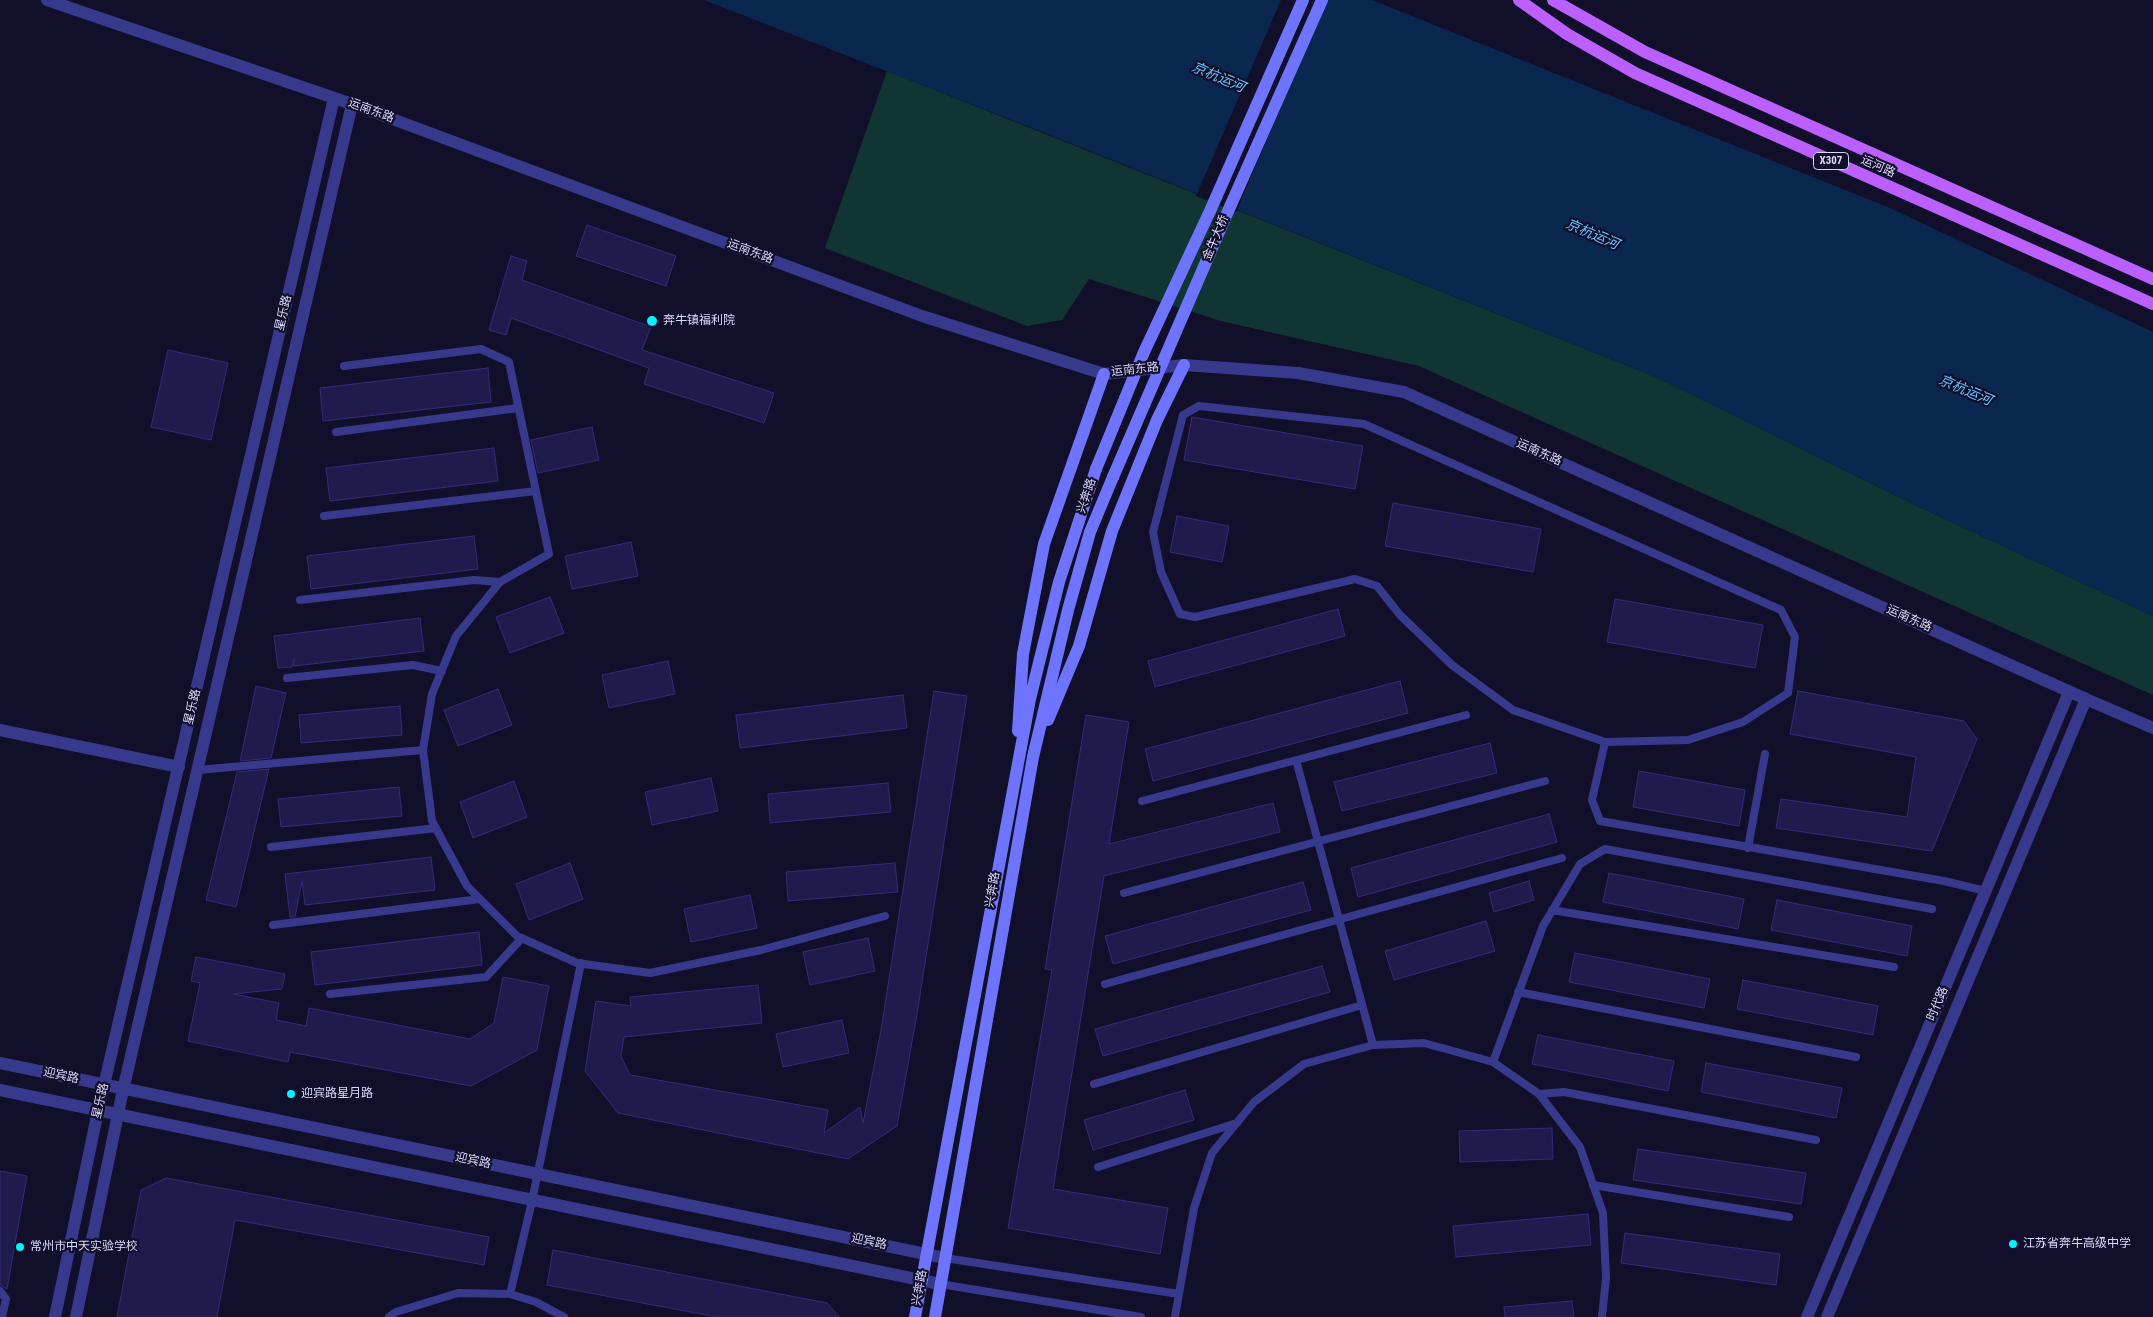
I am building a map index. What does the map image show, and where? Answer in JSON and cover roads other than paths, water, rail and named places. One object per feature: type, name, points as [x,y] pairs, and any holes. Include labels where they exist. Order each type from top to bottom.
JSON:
[{"type":"main road","name":"金牛大桥","points":[[1096,468],[1144,352],[1210,211],[1303,0]]},
{"type":"main road","name":"金牛大桥","points":[[1033,757],[1068,610],[1090,532],[1225,218],[1322,0]]},
{"type":"main road","name":"运河路","points":[[1519,0],[1567,34],[1635,73],[2153,304]]},
{"type":"main road","name":"运河路","points":[[1553,0],[1645,52],[2153,279]]},
{"type":"main road","points":[[934,1317],[1033,757],[1079,646],[1112,531],[1157,420],[1184,365]]},
{"type":"main road","points":[[1019,756],[1018,713],[1023,654],[1044,544],[1104,374]]},
{"type":"main road","name":"兴奔路","points":[[915,1317],[1030,699],[1059,582],[1096,468]]},
{"type":"street","name":"运南东路","points":[[47,0],[352,104],[922,316],[1104,374],[1184,365],[1298,373],[1404,392],[2069,692],[2153,728]]},
{"type":"street","name":"星乐路","points":[[55,1317],[98,1111],[334,98]]},
{"type":"street","name":"星乐路","points":[[76,1317],[124,1090],[352,104]]},
{"type":"street","name":"时代路","points":[[1806,1317],[2069,692]]},
{"type":"street","name":"时代路","points":[[1828,1317],[2086,699]]},
{"type":"street","points":[[0,730],[179,767]]},
{"type":"street","name":"迎宾路","points":[[0,1063],[104,1086],[945,1258]]},
{"type":"street","points":[[0,1090],[940,1284]]},
{"type":"lane","points":[[344,366],[480,349],[509,362],[549,554],[500,582],[456,636],[432,694],[423,750],[432,821],[467,886],[517,936],[581,964],[650,973],[761,950],[884,916]]},
{"type":"lane","points":[[1200,406],[1364,424],[1781,610],[1796,637],[1788,693],[1743,722],[1688,740],[1605,742],[1514,710],[1452,665],[1400,615],[1377,586],[1355,579],[1195,617],[1180,614],[1161,572],[1153,532],[1183,415],[1200,406]]},
{"type":"lane","points":[[336,432],[518,408]]},
{"type":"lane","points":[[324,516],[536,491]]},
{"type":"lane","points":[[300,600],[474,580],[500,582]]},
{"type":"lane","points":[[288,678],[413,665],[442,671]]},
{"type":"lane","points":[[1142,801],[1466,715]]},
{"type":"lane","points":[[1605,742],[1592,800],[1600,821],[1944,881],[1986,891]]},
{"type":"lane","points":[[198,770],[423,750]]},
{"type":"lane","points":[[1748,848],[1765,754]]},
{"type":"lane","points":[[1296,760],[1373,1045]]},
{"type":"lane","points":[[1124,893],[1545,781]]},
{"type":"lane","points":[[271,847],[436,828]]},
{"type":"lane","points":[[1493,1062],[1543,926],[1580,864],[1605,849],[1932,909]]},
{"type":"lane","points":[[1105,984],[1562,858]]},
{"type":"lane","points":[[273,925],[480,899]]},
{"type":"lane","points":[[1552,910],[1894,967]]},
{"type":"lane","points":[[330,994],[486,977],[522,938]]},
{"type":"lane","points":[[510,1294],[538,1174],[581,964]]},
{"type":"lane","points":[[1518,992],[1856,1057]]},
{"type":"lane","points":[[1094,1084],[1362,1005]]},
{"type":"lane","points":[[1175,1317],[1194,1208],[1212,1153],[1254,1102],[1304,1064],[1373,1045],[1424,1043],[1493,1062],[1539,1094],[1580,1148],[1603,1213],[1606,1278],[1602,1317]]},
{"type":"lane","points":[[1539,1094],[1564,1092],[1816,1140]]},
{"type":"lane","points":[[1098,1166],[1238,1122]]},
{"type":"lane","points":[[1593,1185],[1789,1217]]},
{"type":"lane","points":[[945,1258],[1178,1294]]},
{"type":"lane","points":[[940,1284],[1141,1317]]},
{"type":"lane","points":[[0,1291],[6,1299],[2,1317]]},
{"type":"lane","points":[[389,1317],[396,1312],[458,1293],[510,1294],[536,1302],[564,1317]]},
{"type":"water","name":"京杭运河","points":[[704,0],[1372,0],[1890,208],[2153,332],[2153,616],[1915,505],[1656,377],[1040,131]]},
{"type":"place","name":"奔牛镇福利院","points":[[652,321]]},
{"type":"place","name":"迎宾路星月路","points":[[291,1094]]},
{"type":"place","name":"江苏省奔牛高级中学","points":[[2013,1244]]},
{"type":"place","name":"常州市中天实验学校","points":[[20,1247]]}]
